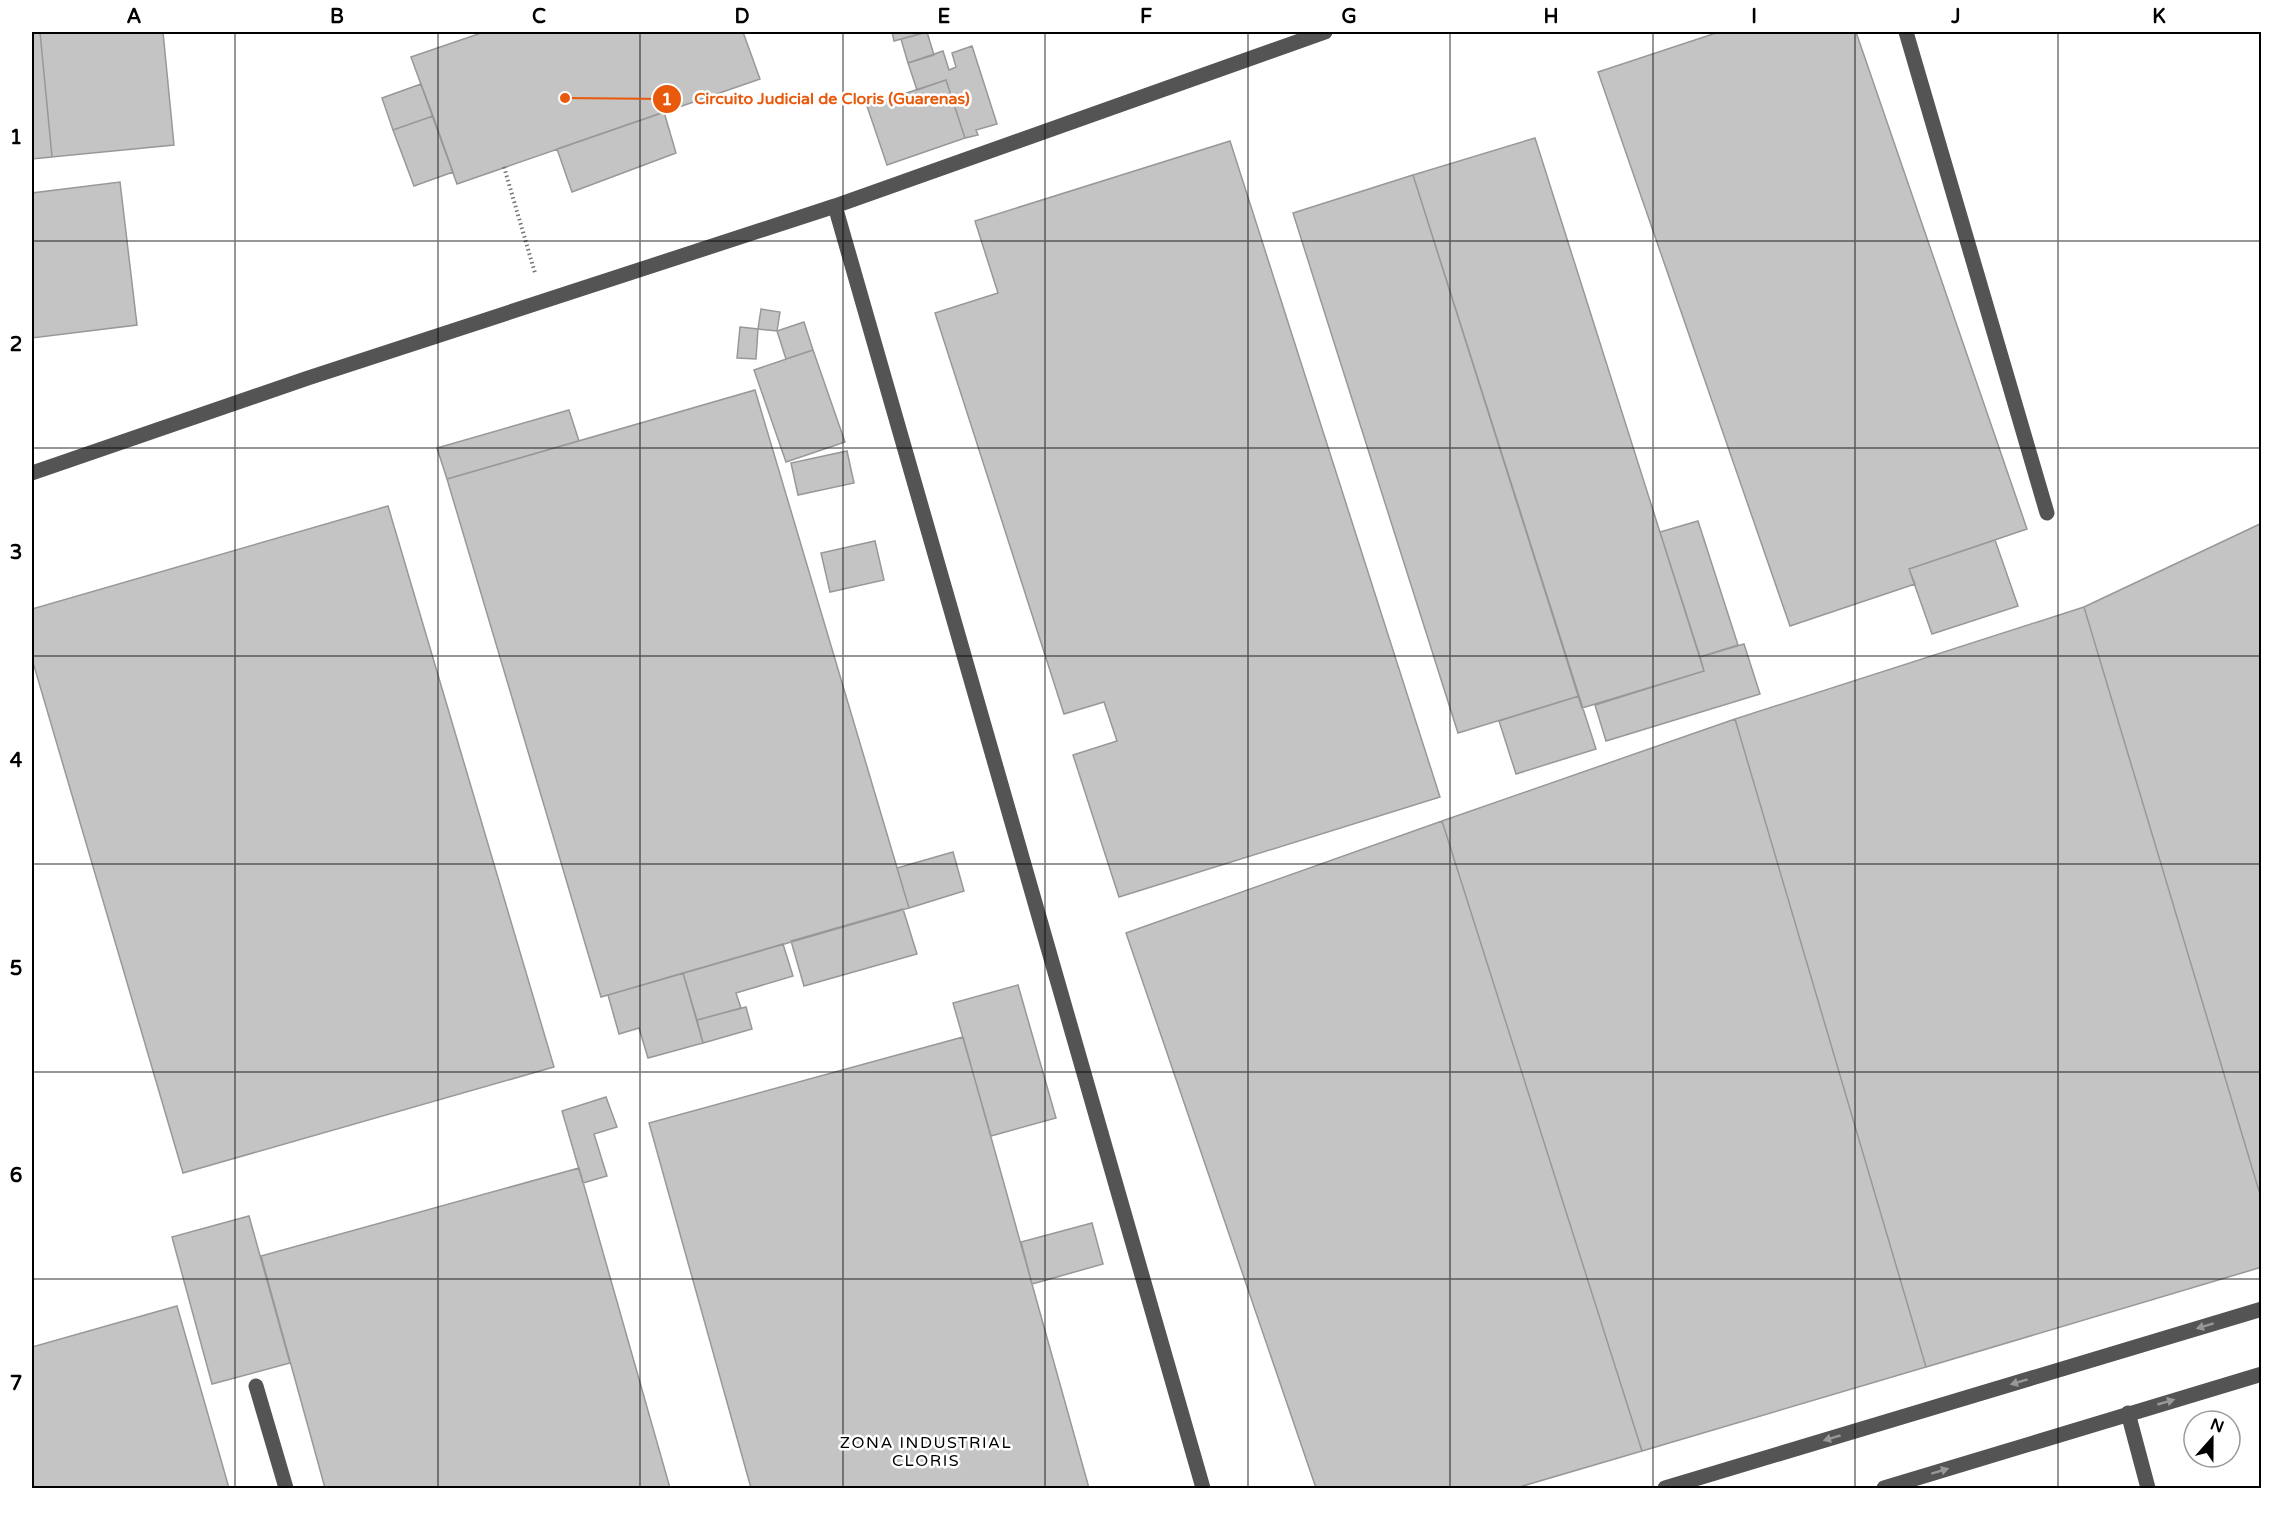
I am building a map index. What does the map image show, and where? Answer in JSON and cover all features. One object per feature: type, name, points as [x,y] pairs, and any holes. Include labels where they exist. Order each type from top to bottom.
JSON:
[{"type":"street","points":[[32,473],[308,378],[835,206],[1325,32]]},
{"type":"street","points":[[1906,32],[2047,513]]},
{"type":"street","points":[[835,206],[1203,1488]]},
{"type":"street","points":[[1665,1488],[2262,1309]]},
{"type":"street","points":[[1884,1488],[2262,1374]]},
{"type":"street","points":[[256,1386],[286,1488]]},
{"type":"street","points":[[2128,1413],[2148,1488]]},
{"type":"path","points":[[504,167],[544,302]]},
{"type":"building","points":[[32,32],[40,32],[52,157],[32,159]]},
{"type":"building","points":[[40,32],[163,32],[174,145],[52,157]]},
{"type":"building","points":[[484,32],[743,32],[760,79],[457,184],[411,57]]},
{"type":"building","points":[[892,32],[927,32],[894,41]]},
{"type":"building","points":[[927,32],[934,55],[908,63],[901,39]]},
{"type":"building","points":[[1719,32],[1856,32],[2027,529],[1909,569],[1915,584],[1790,626],[1598,72]]},
{"type":"building","points":[[972,46],[997,124],[976,130],[978,135],[965,138],[946,80],[917,90],[908,63],[943,51],[949,70],[956,67],[952,53]]},
{"type":"building","points":[[946,80],[965,138],[887,165],[867,106]]},
{"type":"building","points":[[421,84],[433,116],[393,130],[382,98]]},
{"type":"building","points":[[664,112],[676,153],[572,192],[557,149]]},
{"type":"building","points":[[433,116],[453,172],[414,186],[393,130]]},
{"type":"building","points":[[1535,138],[1704,671],[1582,708],[1413,175]]},
{"type":"building","points":[[1230,141],[1440,797],[1119,897],[1073,755],[1117,741],[1104,702],[1064,714],[935,313],[998,293],[975,221]]},
{"type":"building","points":[[1413,175],[1579,696],[1458,733],[1293,213]]},
{"type":"building","points":[[120,182],[137,325],[32,338],[32,193]]},
{"type":"building","points":[[761,309],[780,312],[777,331],[758,329]]},
{"type":"building","points":[[804,322],[813,350],[786,359],[777,331]]},
{"type":"building","points":[[740,327],[758,329],[756,359],[737,358]]},
{"type":"building","points":[[813,350],[845,442],[786,462],[754,370]]},
{"type":"building","points":[[755,390],[909,908],[601,997],[447,479]]},
{"type":"building","points":[[569,410],[579,441],[447,479],[437,448]]},
{"type":"building","points":[[847,451],[854,483],[798,495],[791,463]]},
{"type":"building","points":[[388,506],[554,1067],[183,1173],[32,659],[32,609]]},
{"type":"building","points":[[1698,521],[1738,645],[1700,657],[1660,532]]},
{"type":"building","points":[[2262,523],[2262,1201],[2084,607]]},
{"type":"building","points":[[1995,540],[2018,606],[1932,634],[1909,569]]},
{"type":"building","points":[[875,541],[884,580],[830,592],[821,553]]},
{"type":"building","points":[[2084,607],[2262,1201],[2262,1267],[1926,1367],[1735,719]]},
{"type":"building","points":[[1744,644],[1760,694],[1606,741],[1595,705],[1704,671],[1700,657]]},
{"type":"building","points":[[1579,696],[1596,749],[1516,774],[1499,721]]},
{"type":"building","points":[[1735,719],[1926,1367],[1642,1451],[1442,821]]},
{"type":"building","points":[[1442,821],[1642,1451],[1516,1488],[1316,1488],[1126,933]]},
{"type":"building","points":[[953,852],[964,891],[909,908],[897,868]]},
{"type":"building","points":[[903,909],[917,954],[804,986],[791,941]]},
{"type":"building","points":[[783,944],[793,976],[736,993],[741,1008],[697,1020],[683,973]]},
{"type":"building","points":[[683,973],[703,1043],[648,1058],[639,1028],[619,1034],[608,995]]},
{"type":"building","points":[[1018,985],[1056,1118],[991,1136],[953,1003]]},
{"type":"building","points":[[746,1007],[752,1029],[703,1043],[697,1020]]},
{"type":"building","points":[[963,1037],[1089,1488],[751,1488],[649,1123]]},
{"type":"building","points":[[606,1097],[617,1127],[594,1134],[607,1176],[583,1183],[562,1111]]},
{"type":"building","points":[[579,1168],[670,1488],[325,1488],[261,1256]]},
{"type":"building","points":[[249,1216],[290,1363],[212,1384],[172,1237]]},
{"type":"building","points":[[1092,1223],[1103,1264],[1032,1284],[1021,1242]]},
{"type":"building","points":[[177,1306],[229,1488],[32,1488],[32,1347]]},
{"type":"place","name":"Circuito Judicial de Cloris (Guarenas)","points":[[565,98]]},
{"type":"district","name":"ZONA INDUSTRIAL CLORIS","points":[[926,1451]]}]
